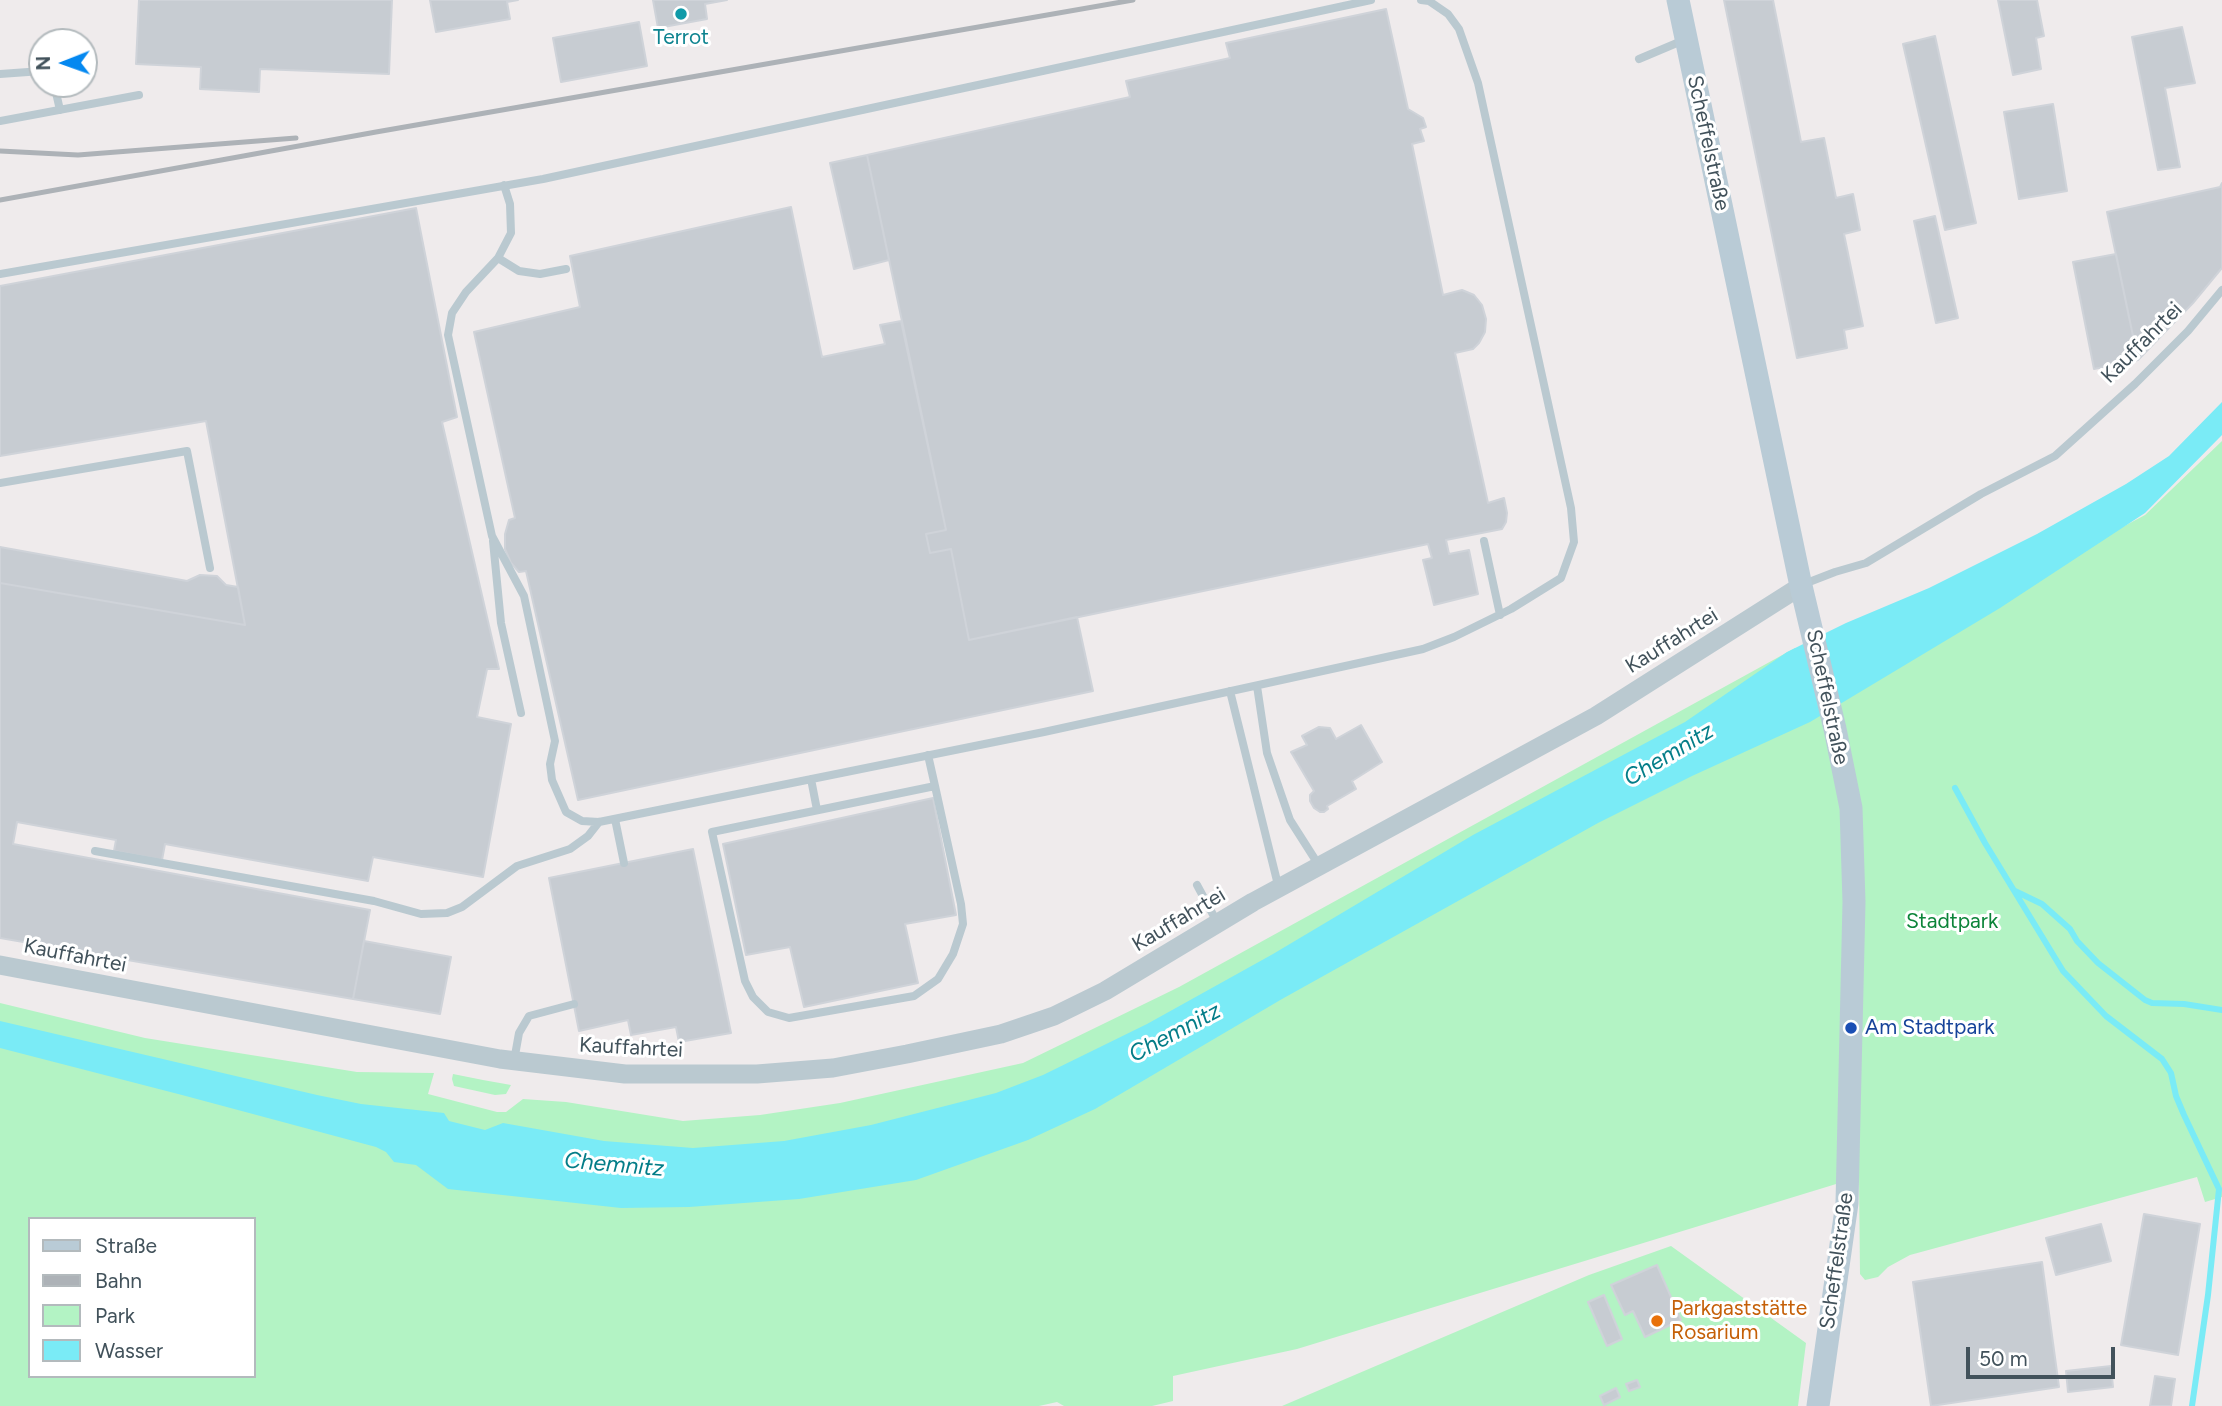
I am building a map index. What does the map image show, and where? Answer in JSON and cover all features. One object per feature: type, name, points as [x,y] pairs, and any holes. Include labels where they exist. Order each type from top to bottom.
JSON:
[{"type":"main road","name":"Scheffelstraße","points":[[1678,0],[1801,586],[1851,808],[1854,902],[1847,1203],[1818,1406]]},
{"type":"street","name":"Kauffahrtei","points":[[0,965],[514,1061],[625,1074],[757,1074],[833,1068],[907,1054],[1001,1034],[1054,1016],[1105,991],[1217,922],[1596,716],[1801,586]]},
{"type":"lane","points":[[0,274],[504,185],[1371,0]]},
{"type":"lane","points":[[492,536],[524,596],[555,741],[550,764],[555,788],[566,812],[582,821],[615,820],[1423,649],[1500,615],[1561,578],[1574,542],[1571,508],[1478,83],[1459,29],[1448,14],[1421,0]]},
{"type":"lane","points":[[1639,59],[1686,39]]},
{"type":"lane","points":[[0,74],[28,72]]},
{"type":"lane","points":[[0,121],[139,95]]},
{"type":"lane","points":[[57,98],[60,110]]},
{"type":"lane","points":[[504,185],[510,204],[511,233],[498,258],[466,292],[452,313],[448,335],[492,536],[501,623],[521,713]]},
{"type":"lane","points":[[498,258],[519,271],[540,274],[566,270]]},
{"type":"lane","name":"Kauffahrtei","points":[[1801,586],[1866,563],[1981,494],[2055,456],[2101,416],[2188,331],[2222,290]]},
{"type":"lane","points":[[0,483],[187,451],[211,568]]},
{"type":"lane","points":[[1484,541],[1500,615]]},
{"type":"lane","points":[[1257,686],[1267,753],[1290,820],[1320,867]]},
{"type":"lane","points":[[1230,691],[1279,889]]},
{"type":"lane","points":[[928,755],[935,786],[961,904],[962,924],[953,954],[938,979],[914,996],[789,1018],[768,1012],[744,981],[712,832],[935,786]]},
{"type":"lane","points":[[811,779],[817,810]]},
{"type":"lane","points":[[615,820],[624,863]]},
{"type":"lane","points":[[94,851],[374,901],[421,914],[447,913],[462,907],[517,866],[570,849],[588,836],[599,822]]},
{"type":"lane","points":[[1197,885],[1217,922]]},
{"type":"lane","points":[[514,1061],[519,1033],[529,1016],[574,1004]]},
{"type":"green space","name":"Stadtpark","points":[[2222,441],[2222,1197],[2205,1202],[2197,1177],[1910,1255],[1888,1267],[1878,1277],[1865,1280],[1860,1274],[1859,1177],[1297,1349],[1173,1376],[1173,1401],[1152,1406],[1064,1406],[1057,1402],[1039,1406],[0,1406],[0,1003],[145,1038],[357,1072],[434,1073],[428,1094],[497,1112],[506,1112],[523,1099],[566,1102],[683,1121],[760,1115],[840,1103],[1023,1063],[1179,987],[1795,648],[1839,678],[2145,515]]},
{"type":"green space","points":[[453,1074],[511,1085],[506,1094],[495,1095],[454,1086]]},
{"type":"green space","points":[[1671,1246],[1806,1343],[1798,1406],[1282,1406],[1589,1275]]},
{"type":"water","name":"Chemnitz","points":[[2222,402],[2222,435],[2145,513],[2000,608],[1810,722],[1598,823],[1282,999],[1095,1109],[1028,1140],[916,1180],[799,1199],[689,1207],[621,1208],[448,1189],[416,1165],[394,1162],[386,1152],[376,1147],[0,1048],[0,1021],[317,1095],[361,1104],[444,1113],[449,1121],[485,1130],[503,1123],[604,1141],[693,1148],[784,1141],[871,1125],[996,1093],[1043,1075],[1147,1024],[1273,954],[1473,835],[1685,722],[1787,652],[1846,623],[1929,588],[2037,534],[2126,484],[2169,456]]},
{"type":"building","points":[[139,0],[392,0],[389,74],[260,69],[259,92],[200,89],[201,67],[136,64]]},
{"type":"building","points":[[430,0],[518,0],[507,2],[510,19],[436,32]]},
{"type":"building","name":"Terrot","points":[[653,0],[727,0],[705,4],[707,19],[658,28]]},
{"type":"building","points":[[1724,0],[1773,0],[1801,142],[1824,138],[1836,198],[1853,194],[1860,230],[1844,234],[1863,326],[1844,330],[1847,348],[1797,358]]},
{"type":"building","points":[[1998,0],[2037,0],[2044,36],[2036,38],[2041,69],[2013,75]]},
{"type":"building","points":[[1386,9],[1408,109],[1423,118],[1426,127],[1420,129],[1424,141],[1412,144],[1443,295],[1462,290],[1474,295],[1482,305],[1486,319],[1485,332],[1479,343],[1473,349],[1455,353],[1488,503],[1504,498],[1506,522],[1502,529],[1446,540],[1449,554],[1469,550],[1478,594],[1434,605],[1423,560],[1432,558],[1428,544],[969,640],[951,549],[930,553],[926,534],[946,530],[867,155],[1130,97],[1126,81],[1230,58],[1226,43]]},
{"type":"building","points":[[639,22],[647,66],[561,82],[553,38]]},
{"type":"building","points":[[2182,27],[2195,83],[2165,88],[2180,167],[2158,170],[2132,37]]},
{"type":"building","points":[[1935,36],[1976,223],[1945,230],[1903,44]]},
{"type":"building","points":[[2053,104],[2067,191],[2019,199],[2004,112]]},
{"type":"building","points":[[867,155],[889,260],[854,269],[830,163]]},
{"type":"building","points":[[2222,183],[2222,268],[2193,303],[2138,360],[2107,212],[2220,187]]},
{"type":"building","points":[[791,207],[822,357],[885,344],[880,325],[901,321],[946,530],[926,534],[930,553],[951,549],[969,640],[1077,617],[1093,691],[578,800],[526,571],[519,572],[511,563],[505,549],[509,520],[515,518],[474,332],[580,307],[570,256]]},
{"type":"building","points":[[416,208],[457,417],[442,422],[499,669],[487,669],[477,717],[511,724],[483,877],[373,857],[368,881],[165,844],[162,860],[114,851],[116,840],[17,822],[13,844],[370,910],[353,999],[0,938],[0,583],[245,625],[206,421],[0,456],[0,286]]},
{"type":"building","points":[[1935,216],[1958,318],[1936,323],[1914,221]]},
{"type":"building","points":[[2116,254],[2138,360],[2094,369],[2073,262]]},
{"type":"building","points":[[0,547],[187,581],[200,575],[217,576],[226,585],[238,587],[245,625],[0,583]]},
{"type":"building","points":[[1361,725],[1382,762],[1352,781],[1356,789],[1327,806],[1328,809],[1324,812],[1320,812],[1310,801],[1310,795],[1314,791],[1291,752],[1307,745],[1302,736],[1319,727],[1330,728],[1336,739]]},
{"type":"building","points":[[933,798],[956,915],[905,924],[918,983],[804,1007],[790,947],[746,955],[723,844]]},
{"type":"building","points":[[693,849],[731,1033],[679,1042],[676,1027],[631,1035],[628,1020],[579,1031],[549,878]]},
{"type":"building","points":[[364,941],[451,957],[440,1014],[353,999]]},
{"type":"building","points":[[2144,1214],[2200,1224],[2178,1355],[2121,1345]]},
{"type":"building","points":[[2101,1224],[2111,1261],[2056,1275],[2046,1238]]},
{"type":"building","points":[[2042,1262],[2059,1387],[1931,1406],[1913,1282]]},
{"type":"building","points":[[1657,1265],[1681,1320],[1645,1337],[1633,1311],[1625,1315],[1611,1285]]},
{"type":"building","points":[[1604,1295],[1622,1339],[1607,1346],[1588,1302]]},
{"type":"building","points":[[2111,1366],[2113,1387],[2068,1392],[2066,1371]]},
{"type":"building","points":[[2155,1376],[2175,1379],[2171,1406],[2150,1406]]},
{"type":"building","points":[[1637,1380],[1640,1387],[1629,1391],[1626,1384]]},
{"type":"building","points":[[1616,1388],[1620,1397],[1604,1405],[1600,1396]]},
{"type":"waterway","points":[[1955,788],[1985,843],[2063,971],[2106,1016],[2162,1059],[2171,1073],[2176,1096],[2219,1189],[2208,1295],[2192,1406]]},
{"type":"waterway","points":[[2015,891],[2042,904],[2070,929],[2077,941],[2098,963],[2145,1000],[2222,1010]]},
{"type":"railway","points":[[0,200],[1133,0]]},
{"type":"railway","points":[[0,151],[78,155],[296,138]]},
{"type":"place","name":"Terrot","points":[[681,14]]},
{"type":"place","name":"Am Stadtpark","points":[[1851,1028]]},
{"type":"place","name":"Parkgaststätte Rosarium","points":[[1657,1321]]}]
